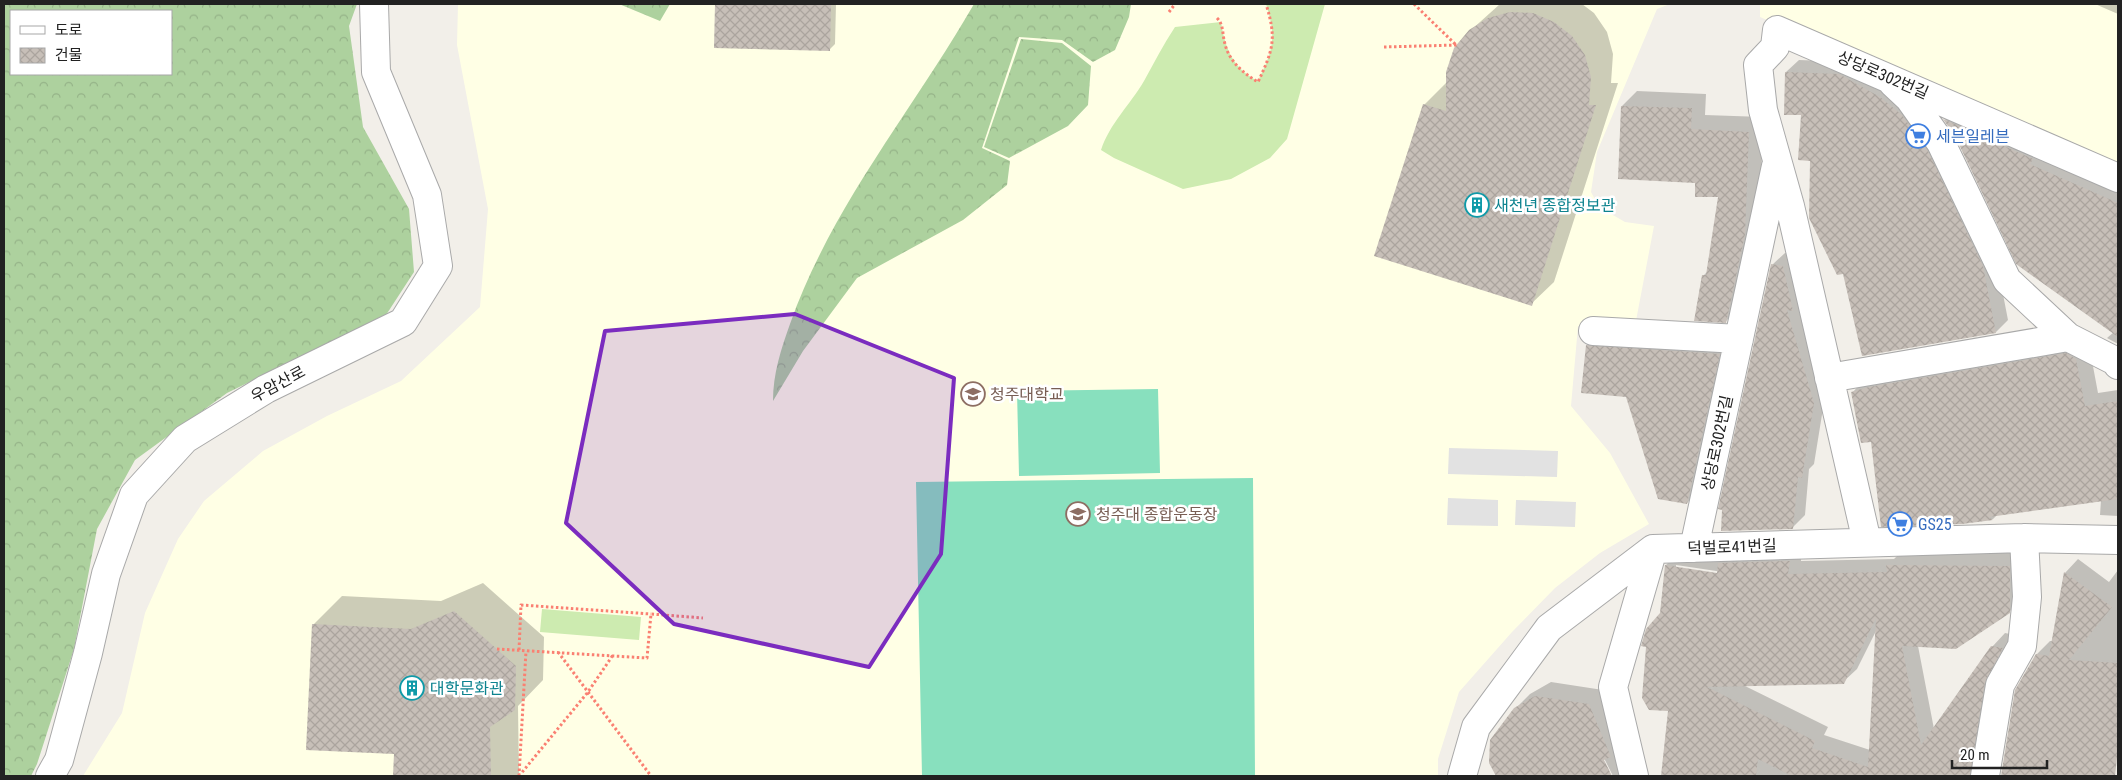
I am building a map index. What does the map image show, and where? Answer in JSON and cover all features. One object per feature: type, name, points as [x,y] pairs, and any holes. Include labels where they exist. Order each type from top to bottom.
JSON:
[{"type":"street","name":"우암산로","points":[[50,776],[61,751],[88,653],[106,574],[134,495],[185,439],[266,389],[403,322],[438,266],[427,195],[376,72],[374,4]]},
{"type":"street","name":"상당로302번길","points":[[1868,542],[1763,110],[1758,65],[1774,47],[1777,30],[2118,178]]},
{"type":"street","points":[[1883,75],[1909,98],[1941,143],[2008,280],[2068,337],[2117,362],[2118,365]]},
{"type":"street","name":"상당로302번길","points":[[1694,548],[1777,162]]},
{"type":"street","points":[[1593,331],[1739,339]]},
{"type":"street","points":[[1829,378],[2068,337]]},
{"type":"street","points":[[1985,776],[2000,685],[2022,646],[2027,597],[2024,538]]},
{"type":"street","name":"덕벌로41번길","points":[[1653,549],[2024,538],[2118,540]]},
{"type":"street","points":[[1631,766],[1613,687],[1653,549]]},
{"type":"street","points":[[1462,776],[1476,727],[1549,628],[1653,549]]},
{"type":"path","points":[[1169,12],[1175,4]]},
{"type":"path","points":[[1217,18],[1221,22],[1225,45],[1232,60],[1246,75],[1258,82],[1273,48],[1272,29],[1266,4]]},
{"type":"path","points":[[1384,47],[1457,45],[1414,4]]},
{"type":"path","points":[[519,650],[521,604],[703,618]]},
{"type":"path","points":[[497,649],[613,654],[647,658],[651,614]]},
{"type":"path","points":[[519,776],[526,651]]},
{"type":"path","points":[[558,652],[651,776]]},
{"type":"path","points":[[519,776],[588,692],[613,654]]},
{"type":"highlighted area","points":[[795,314],[954,378],[941,554],[869,667],[674,624],[566,523],[605,331]]},
{"type":"shaded area","name":"청주대학교","points":[[458,4],[1670,4],[1657,9],[1597,152],[1591,192],[1599,207],[1625,222],[1654,226],[1635,326],[1578,326],[1571,406],[1610,453],[1649,524],[1600,553],[1555,588],[1512,632],[1459,692],[1438,759],[1438,776],[83,776],[122,713],[145,613],[178,539],[204,501],[263,451],[327,416],[401,381],[480,307],[488,209],[457,45]]},
{"type":"shaded area","points":[[1760,4],[2118,4],[2118,167],[1760,17]]},
{"type":"shaded area","points":[[1449,448],[1558,451],[1557,477],[1448,474]]},
{"type":"shaded area","points":[[1448,498],[1498,500],[1498,526],[1447,525]]},
{"type":"shaded area","points":[[1516,500],[1576,502],[1575,527],[1515,525]]},
{"type":"green space","points":[[4,4],[357,4],[349,26],[363,127],[409,209],[414,272],[386,315],[227,393],[135,460],[97,529],[74,649],[37,764],[31,776],[4,776]]},
{"type":"green space","points":[[619,4],[670,4],[660,21]]},
{"type":"green space","points":[[974,4],[1131,4],[1129,17],[1115,50],[1093,62],[1062,40],[1019,37],[982,148],[1010,161],[1007,185],[963,220],[857,278],[803,351],[773,401],[776,371],[787,333],[807,281],[827,240],[874,160]]},
{"type":"green space","points":[[1266,4],[1325,4],[1287,139],[1270,158],[1231,179],[1183,189],[1114,158],[1101,150],[1110,131],[1139,90],[1175,27],[1221,22],[1228,49],[1236,64],[1249,76],[1258,81],[1272,44],[1272,26]]},
{"type":"green space","points":[[1021,39],[1062,43],[1091,66],[1088,105],[1068,126],[1009,158],[984,147]]},
{"type":"green space","points":[[1158,389],[1160,473],[1019,476],[1017,391]]},
{"type":"green space","points":[[1253,478],[1255,776],[922,776],[916,482]]},
{"type":"green space","points":[[542,609],[641,617],[639,640],[540,632]]},
{"type":"building","points":[[715,4],[831,4],[830,51],[714,48]]},
{"type":"building","name":"새천년 종합정보관","points":[[1510,12],[1533,13],[1554,22],[1572,36],[1585,55],[1591,77],[1589,105],[1596,105],[1532,306],[1374,256],[1423,104],[1446,111],[1446,72],[1454,48],[1469,30],[1488,18]]},
{"type":"building","points":[[1785,72],[1839,74],[1880,97],[1902,115],[1928,151],[1983,266],[1996,333],[1862,356],[1843,274],[1837,275],[1809,218],[1810,161],[1798,160],[1801,115],[1784,115]]},
{"type":"building","points":[[1621,106],[1692,108],[1691,129],[1749,132],[1745,234],[1726,323],[1694,321],[1702,275],[1706,275],[1718,197],[1695,197],[1695,183],[1618,179]]},
{"type":"building","points":[[1943,119],[2033,159],[2030,164],[2118,203],[2118,337],[2016,264],[1955,136]]},
{"type":"building","points":[[1771,264],[1783,266],[1793,311],[1787,310],[1814,403],[1802,478],[1798,477],[1793,529],[1721,531],[1722,510],[1718,509]]},
{"type":"building","points":[[1586,345],[1720,354],[1687,504],[1658,499],[1626,397],[1581,393]]},
{"type":"building","points":[[2066,353],[2076,359],[2085,406],[2118,401],[2118,499],[1989,517],[1993,520],[1962,524],[1881,527],[1871,442],[1861,443],[1851,392],[1869,387]]},
{"type":"building","points":[[1790,561],[1788,574],[1887,572],[1886,565],[2010,566],[2010,613],[1956,649],[1902,646],[1921,745],[1991,646],[2003,648],[1985,682],[1970,776],[1792,776],[1758,759],[1756,776],[1661,776],[1668,711],[1649,710],[1642,698],[1646,647],[1641,646],[1646,629],[1660,613],[1665,565],[1717,573],[1718,563]],"holes":[[[1876,618],[1868,767],[1812,748],[1815,741],[1707,687],[1844,684]]]},
{"type":"building","points":[[2064,572],[2112,607],[2069,660],[2118,663],[2118,749],[2115,776],[2001,776],[2015,690],[2036,654],[2049,656]]},
{"type":"building","name":"대학문화관","points":[[454,611],[516,666],[515,710],[490,727],[491,776],[393,776],[394,754],[306,750],[312,624],[411,629]]},
{"type":"building","points":[[1535,696],[1589,704],[1611,757],[1604,760],[1612,776],[1496,776],[1489,763],[1490,740],[1514,708]]},
{"type":"place","name":"세븐일레븐","points":[[1918,136]]},
{"type":"place","name":"새천년 종합정보관","points":[[1477,205]]},
{"type":"place","name":"청주대학교","points":[[973,394]]},
{"type":"place","name":"청주대 종합운동장","points":[[1078,514]]},
{"type":"place","name":"GS25","points":[[1900,524]]},
{"type":"place","name":"대학문화관","points":[[412,688]]}]
